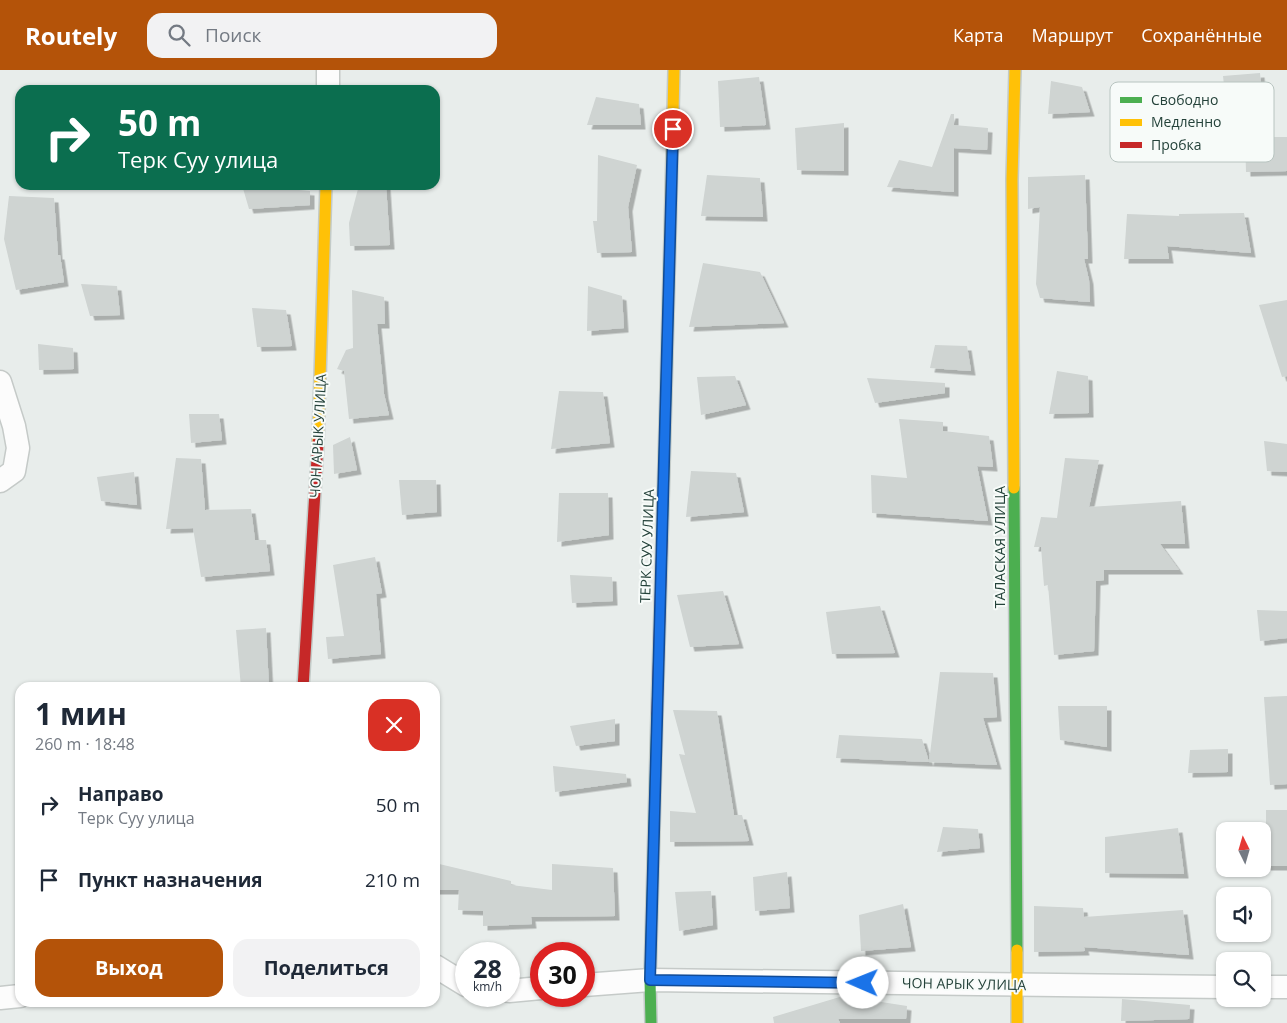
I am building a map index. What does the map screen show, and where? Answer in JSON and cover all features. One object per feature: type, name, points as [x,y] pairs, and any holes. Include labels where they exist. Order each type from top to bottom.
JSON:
[{"type":"street","points":[[328,70],[328,85]]},
{"type":"street","name":"ТЕРК СУУ УЛИЦА","points":[[652,1023],[650,980],[674,70]]},
{"type":"street","name":"ТАЛАСКАЯ УЛИЦА","points":[[1015,70],[1012,189],[1017,1023]]},
{"type":"street","name":"ЧОН АРЫК УЛИЦА","points":[[303,682],[321,389],[326,190]]},
{"type":"street","points":[[0,382],[14,426],[18,448],[7,476]]},
{"type":"street","points":[[440,969],[455,978]]},
{"type":"street","name":"ЧОН АРЫК УЛИЦА","points":[[595,984],[650,980],[1216,987]]},
{"type":"street","points":[[1271,987],[1287,987]]},
{"type":"street","points":[[0,998],[15,996]]},
{"type":"building","points":[[1260,73],[1261,82],[1224,82],[1223,76]]},
{"type":"building","points":[[759,77],[766,125],[720,127],[718,81]]},
{"type":"building","points":[[1051,81],[1082,87],[1090,112],[1048,114]]},
{"type":"building","points":[[596,97],[639,104],[641,125],[587,125]]},
{"type":"building","points":[[951,114],[954,114],[954,125],[988,128],[987,150],[954,148],[954,192],[887,187],[899,160],[932,167]]},
{"type":"building","points":[[844,123],[844,171],[797,170],[795,128]]},
{"type":"building","points":[[1274,137],[1287,137],[1287,171],[1246,172],[1246,162],[1274,162]]},
{"type":"building","points":[[598,155],[637,165],[628,207],[632,252],[597,253],[593,221],[597,221]]},
{"type":"building","points":[[707,175],[760,178],[763,217],[701,216]]},
{"type":"building","points":[[1085,175],[1088,259],[1084,259],[1089,280],[1090,302],[1040,298],[1036,284],[1040,207],[1028,209],[1028,177]]},
{"type":"building","points":[[243,190],[310,191],[310,205],[249,209]]},
{"type":"building","points":[[358,190],[386,190],[390,245],[350,246],[349,223]]},
{"type":"building","points":[[9,196],[54,198],[58,255],[60,255],[64,282],[16,290],[4,239]]},
{"type":"building","points":[[1244,213],[1251,253],[1167,246],[1169,259],[1124,259],[1127,214],[1179,216],[1179,214]]},
{"type":"building","points":[[703,263],[760,272],[784,323],[689,327]]},
{"type":"building","points":[[81,284],[117,286],[120,315],[90,316]]},
{"type":"building","points":[[588,286],[622,296],[624,328],[587,331]]},
{"type":"building","points":[[352,290],[384,297],[385,324],[377,324],[384,394],[389,415],[349,419],[344,371],[337,369],[346,350],[353,348]]},
{"type":"building","points":[[1287,300],[1287,376],[1282,377],[1259,305]]},
{"type":"building","points":[[252,308],[286,310],[292,346],[257,347]]},
{"type":"building","points":[[38,344],[73,348],[74,369],[39,370]]},
{"type":"building","points":[[935,345],[967,346],[971,371],[930,368]]},
{"type":"building","points":[[1057,371],[1088,376],[1089,413],[1049,414]]},
{"type":"building","points":[[735,376],[746,405],[701,415],[697,377]]},
{"type":"building","points":[[867,378],[945,383],[945,393],[875,403]]},
{"type":"building","points":[[559,391],[603,392],[610,443],[551,449]]},
{"type":"building","points":[[189,414],[219,414],[222,440],[191,443]]},
{"type":"building","points":[[899,419],[943,422],[943,431],[989,436],[993,467],[977,466],[988,521],[872,513],[871,475],[907,478]]},
{"type":"building","points":[[350,437],[357,470],[334,474],[333,445]]},
{"type":"building","points":[[1264,441],[1287,444],[1287,472],[1267,471]]},
{"type":"building","points":[[176,458],[201,459],[205,510],[251,509],[255,540],[266,540],[270,571],[201,577],[193,528],[166,529]]},
{"type":"building","points":[[1065,458],[1099,460],[1089,507],[1181,501],[1185,544],[1160,544],[1179,570],[1104,570],[1104,580],[1096,581],[1094,651],[1054,655],[1048,585],[1044,586],[1041,547],[1034,547],[1041,517],[1057,518]]},
{"type":"building","points":[[691,471],[736,473],[744,512],[686,517]]},
{"type":"building","points":[[134,472],[137,505],[101,501],[97,477]]},
{"type":"building","points":[[399,480],[436,480],[437,512],[402,515]]},
{"type":"building","points":[[559,493],[608,493],[609,535],[557,542]]},
{"type":"building","points":[[375,557],[382,593],[376,594],[381,654],[328,659],[326,637],[344,636],[333,565]]},
{"type":"building","points":[[570,575],[612,577],[613,601],[572,603]]},
{"type":"building","points":[[723,591],[739,644],[690,647],[677,595]]},
{"type":"building","points":[[880,606],[895,653],[832,654],[826,612]]},
{"type":"building","points":[[1257,610],[1287,611],[1287,638],[1260,641]]},
{"type":"building","points":[[266,628],[269,682],[240,682],[236,630]]},
{"type":"building","points":[[940,672],[993,673],[997,717],[983,718],[997,765],[929,762]]},
{"type":"building","points":[[1287,696],[1287,784],[1270,785],[1264,697]]},
{"type":"building","points":[[1058,706],[1107,706],[1107,747],[1060,740]]},
{"type":"building","points":[[673,710],[717,711],[734,815],[742,815],[749,841],[670,842],[670,811],[696,813],[679,754],[685,755]]},
{"type":"building","points":[[615,719],[615,741],[576,746],[570,726]]},
{"type":"building","points":[[839,735],[922,739],[929,762],[836,758]]},
{"type":"building","points":[[1228,749],[1228,772],[1188,773],[1190,750]]},
{"type":"building","points":[[553,766],[626,774],[627,782],[555,792]]},
{"type":"building","points":[[1266,810],[1287,810],[1287,866],[1271,866],[1271,822],[1266,822]]},
{"type":"building","points":[[943,827],[978,829],[980,848],[937,852]]},
{"type":"building","points":[[1178,828],[1184,874],[1105,873],[1105,837]]},
{"type":"building","points":[[440,864],[511,881],[511,885],[552,890],[552,864],[613,868],[615,916],[531,917],[532,924],[483,926],[483,911],[458,910],[459,890],[440,890]]},
{"type":"building","points":[[787,872],[790,908],[755,911],[753,877]]},
{"type":"building","points":[[711,891],[713,925],[679,931],[675,892]]},
{"type":"building","points":[[903,904],[911,947],[861,951],[859,915]]},
{"type":"building","points":[[1034,906],[1083,908],[1084,917],[1183,910],[1189,955],[1084,947],[1085,951],[1034,952]]},
{"type":"building","points":[[843,996],[907,1006],[906,1019],[838,1019],[840,1023],[774,1023],[773,1017]]},
{"type":"building","points":[[1122,999],[1190,1005],[1189,1019],[1121,1021]]},
{"type":"traffic: fast","points":[[662,540],[670,238]]},
{"type":"traffic: fast","points":[[1014,488],[1017,950]]},
{"type":"traffic: fast","points":[[651,1023],[650,980],[657,714]]},
{"type":"traffic: slow","points":[[670,238],[674,70]]},
{"type":"traffic: slow","points":[[1014,488],[1012,179],[1015,70]]},
{"type":"traffic: slow","points":[[318,442],[326,190]]},
{"type":"traffic: slow","points":[[1017,950],[1017,1023]]},
{"type":"traffic: jam","points":[[303,682],[318,442]]},
{"type":"traffic: jam","points":[[657,714],[662,540]]},
{"type":"route","points":[[673,129],[650,980],[863,983]]}]
